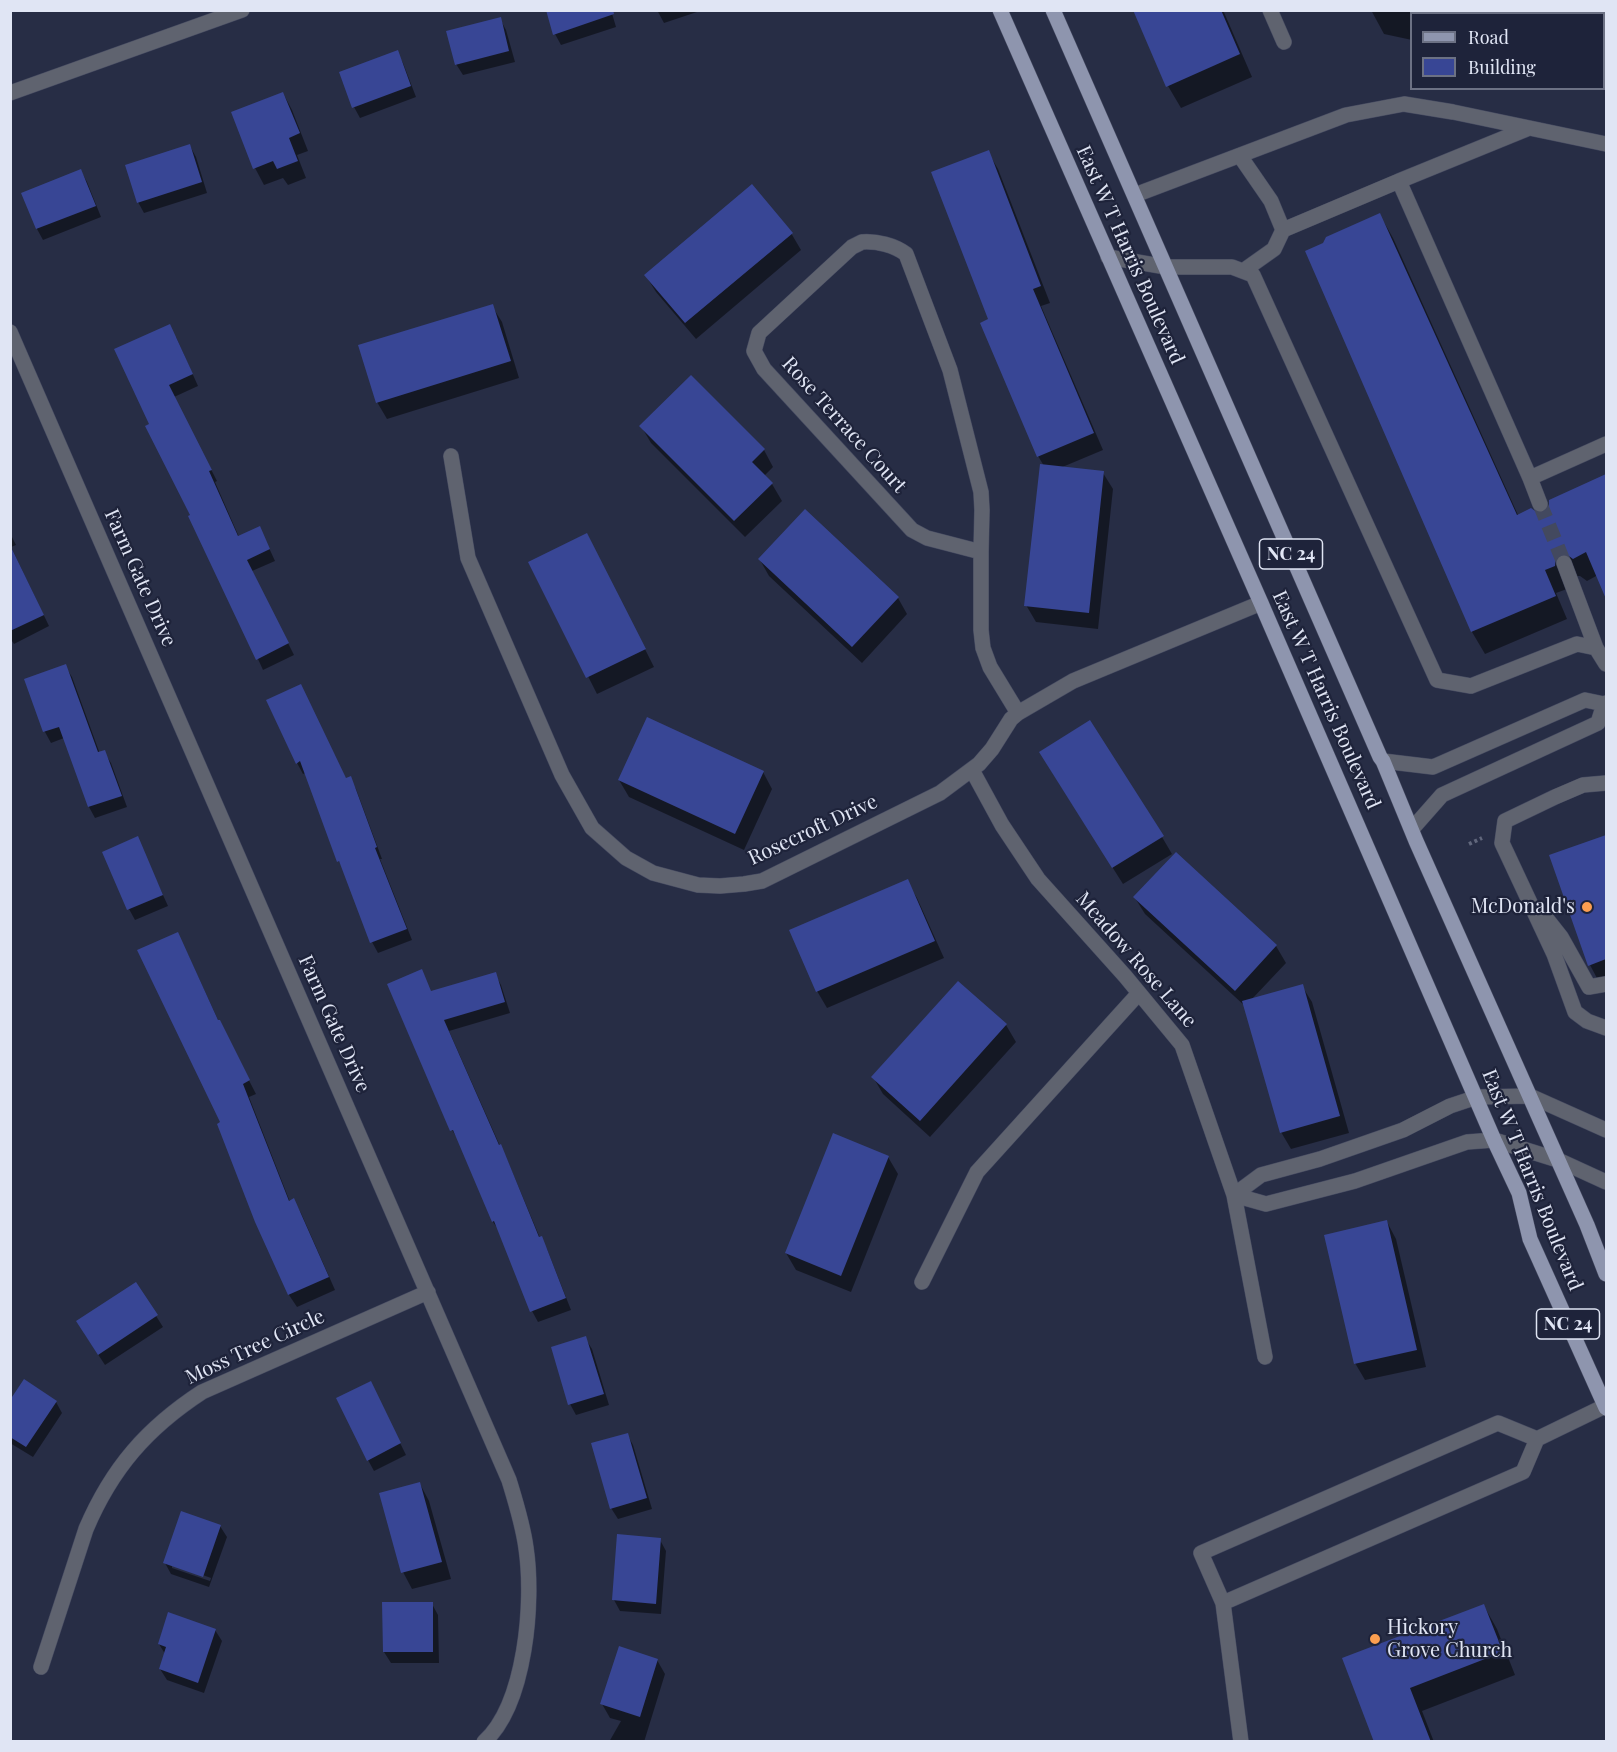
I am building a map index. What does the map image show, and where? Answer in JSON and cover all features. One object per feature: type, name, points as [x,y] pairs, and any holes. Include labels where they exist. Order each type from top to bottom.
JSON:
[{"type":"main road","name":"East W T Harris Boulevard","points":[[1000,10],[1519,1193],[1530,1239],[1606,1407]]},
{"type":"main road","name":"East W T Harris Boulevard","points":[[1053,10],[1606,1274]]},
{"type":"street","points":[[10,93],[242,10]]},
{"type":"street","points":[[1270,10],[1284,42]]},
{"type":"street","points":[[1135,195],[1346,115],[1404,104],[1606,144]]},
{"type":"street","points":[[1243,271],[1274,249],[1283,230],[1529,128]]},
{"type":"street","points":[[1240,156],[1271,201],[1283,230]]},
{"type":"street","points":[[1399,181],[1540,504]]},
{"type":"street","name":"Rose Terrace Court","points":[[981,552],[927,538],[912,530],[764,369],[754,351],[759,333],[852,247],[862,242],[884,244],[900,249],[906,254],[950,370],[981,492],[983,648],[990,667],[1017,713]]},
{"type":"street","points":[[1108,257],[1166,267],[1232,267],[1253,274],[1437,680],[1471,686],[1577,644],[1596,648]]},
{"type":"street","name":"Farm Gate Drive","points":[[10,332],[509,1480],[523,1527],[530,1599],[525,1644],[513,1692],[503,1718],[484,1742]]},
{"type":"street","points":[[1530,478],[1606,444]]},
{"type":"street","name":"Rosecroft Drive","points":[[451,456],[468,558],[557,765],[592,828],[626,858],[653,873],[698,885],[728,885],[762,881],[940,793],[980,764],[1017,713],[1073,681],[1261,603]]},
{"type":"street","points":[[1564,563],[1596,648],[1606,664]]},
{"type":"street","points":[[1383,761],[1433,767],[1585,700],[1605,704],[1598,723],[1442,795],[1412,829]]},
{"type":"street","name":"Meadow Rose Lane","points":[[972,770],[1002,825],[1038,879],[1182,1045],[1234,1195],[1264,1357]]},
{"type":"street","points":[[1606,783],[1583,785],[1505,821],[1503,843],[1554,954],[1575,1012],[1587,1021],[1606,1028]]},
{"type":"street","points":[[1529,897],[1561,937],[1589,987],[1606,984]]},
{"type":"street","points":[[922,1282],[977,1172],[1139,993]]},
{"type":"street","points":[[1234,1195],[1261,1175],[1320,1159],[1393,1134],[1450,1106],[1477,1097],[1530,1096],[1606,1130]]},
{"type":"street","points":[[1234,1195],[1266,1204],[1355,1181],[1467,1142],[1494,1140],[1558,1160],[1606,1182]]},
{"type":"street","name":"Moss Tree Circle","points":[[41,1667],[95,1508],[118,1468],[148,1434],[183,1404],[202,1392],[428,1292]]},
{"type":"street","points":[[1223,1603],[1523,1472],[1537,1439],[1606,1407]]},
{"type":"street","points":[[1241,1742],[1223,1603],[1201,1553],[1498,1423],[1537,1439]]},
{"type":"building","points":[[546,10],[613,10],[614,14],[553,35]]},
{"type":"building","points":[[1133,10],[1221,10],[1240,54],[1166,87]]},
{"type":"building","points":[[501,17],[509,51],[455,65],[446,31]]},
{"type":"building","points":[[398,50],[411,86],[352,108],[339,72]]},
{"type":"building","points":[[283,92],[300,133],[289,138],[298,161],[277,169],[273,161],[253,169],[231,112]]},
{"type":"building","points":[[190,144],[202,182],[137,203],[125,165]]},
{"type":"building","points":[[989,150],[1041,286],[1033,289],[1094,433],[1037,457],[980,323],[988,319],[931,172]]},
{"type":"building","points":[[81,169],[96,206],[36,229],[21,193]]},
{"type":"building","points":[[752,184],[793,233],[685,323],[644,275]]},
{"type":"building","points":[[1380,213],[1517,515],[1531,508],[1538,513],[1544,513],[1549,506],[1549,500],[1606,474],[1606,599],[1586,552],[1573,559],[1566,554],[1561,554],[1556,557],[1555,566],[1545,570],[1556,596],[1471,632],[1305,251],[1323,243],[1326,237]]},
{"type":"building","points":[[493,304],[511,361],[376,403],[358,345]]},
{"type":"building","points":[[170,324],[193,374],[169,385],[212,470],[209,471],[238,536],[260,526],[270,549],[247,560],[289,643],[256,660],[188,516],[190,515],[145,426],[149,424],[114,349]]},
{"type":"building","points":[[691,375],[765,449],[752,462],[773,483],[734,521],[639,426]]},
{"type":"building","points":[[1040,464],[1104,471],[1089,613],[1024,606]]},
{"type":"building","points":[[805,509],[899,597],[852,647],[758,559]]},
{"type":"building","points":[[587,533],[646,649],[586,678],[528,562]]},
{"type":"building","points":[[10,545],[44,615],[10,631]]},
{"type":"building","points":[[66,664],[98,752],[105,750],[122,796],[88,807],[59,727],[43,732],[24,679]]},
{"type":"building","points":[[301,684],[346,778],[351,776],[377,847],[375,848],[407,929],[370,943],[300,761],[296,764],[266,700]]},
{"type":"building","points":[[647,717],[764,771],[735,834],[618,780]]},
{"type":"building","points":[[1090,720],[1164,836],[1112,868],[1039,752]]},
{"type":"building","name":"McDonald's","points":[[1606,835],[1606,959],[1588,966],[1549,855]]},
{"type":"building","points":[[138,836],[163,895],[127,910],[102,852]]},
{"type":"building","points":[[1176,852],[1277,945],[1235,991],[1133,897]]},
{"type":"building","points":[[908,879],[935,941],[816,992],[789,930]]},
{"type":"building","points":[[178,932],[218,1020],[250,1080],[243,1084],[289,1201],[294,1198],[329,1277],[288,1295],[255,1222],[217,1124],[220,1122],[137,950]]},
{"type":"building","points":[[422,969],[431,991],[496,972],[505,1002],[444,1020],[499,1145],[501,1144],[539,1237],[542,1236],[566,1298],[530,1312],[494,1221],[492,1222],[453,1130],[450,1131],[387,984]]},
{"type":"building","points":[[958,981],[1007,1024],[920,1121],[871,1077]]},
{"type":"building","points":[[1303,984],[1340,1116],[1280,1133],[1242,1001]]},
{"type":"building","points":[[833,1133],[889,1156],[841,1276],[785,1253]]},
{"type":"building","points":[[1387,1220],[1417,1350],[1354,1364],[1324,1235]]},
{"type":"building","points":[[136,1282],[158,1315],[98,1355],[76,1321]]},
{"type":"building","points":[[586,1336],[604,1394],[568,1405],[551,1347]]},
{"type":"building","points":[[24,1379],[57,1401],[26,1447],[10,1437],[10,1400]]},
{"type":"building","points":[[371,1381],[401,1443],[367,1461],[336,1398]]},
{"type":"building","points":[[628,1433],[647,1498],[610,1509],[591,1443]]},
{"type":"building","points":[[420,1482],[442,1562],[401,1573],[379,1493]]},
{"type":"building","points":[[181,1511],[221,1525],[203,1577],[163,1563]]},
{"type":"building","points":[[617,1534],[661,1538],[656,1604],[612,1600]]},
{"type":"building","points":[[382,1602],[433,1602],[433,1652],[383,1652]]},
{"type":"building","points":[[1484,1604],[1503,1652],[1410,1688],[1431,1742],[1374,1742],[1342,1658]]},
{"type":"building","points":[[168,1612],[216,1629],[198,1683],[159,1669],[166,1647],[158,1644]]},
{"type":"building","points":[[619,1646],[658,1659],[640,1717],[600,1704]]},
{"type":"tunnel","points":[[1540,504],[1564,563]]},
{"type":"place","name":"McDonald's","points":[[1587,907]]},
{"type":"place","name":"Hickory Grove Church","points":[[1375,1639]]}]
